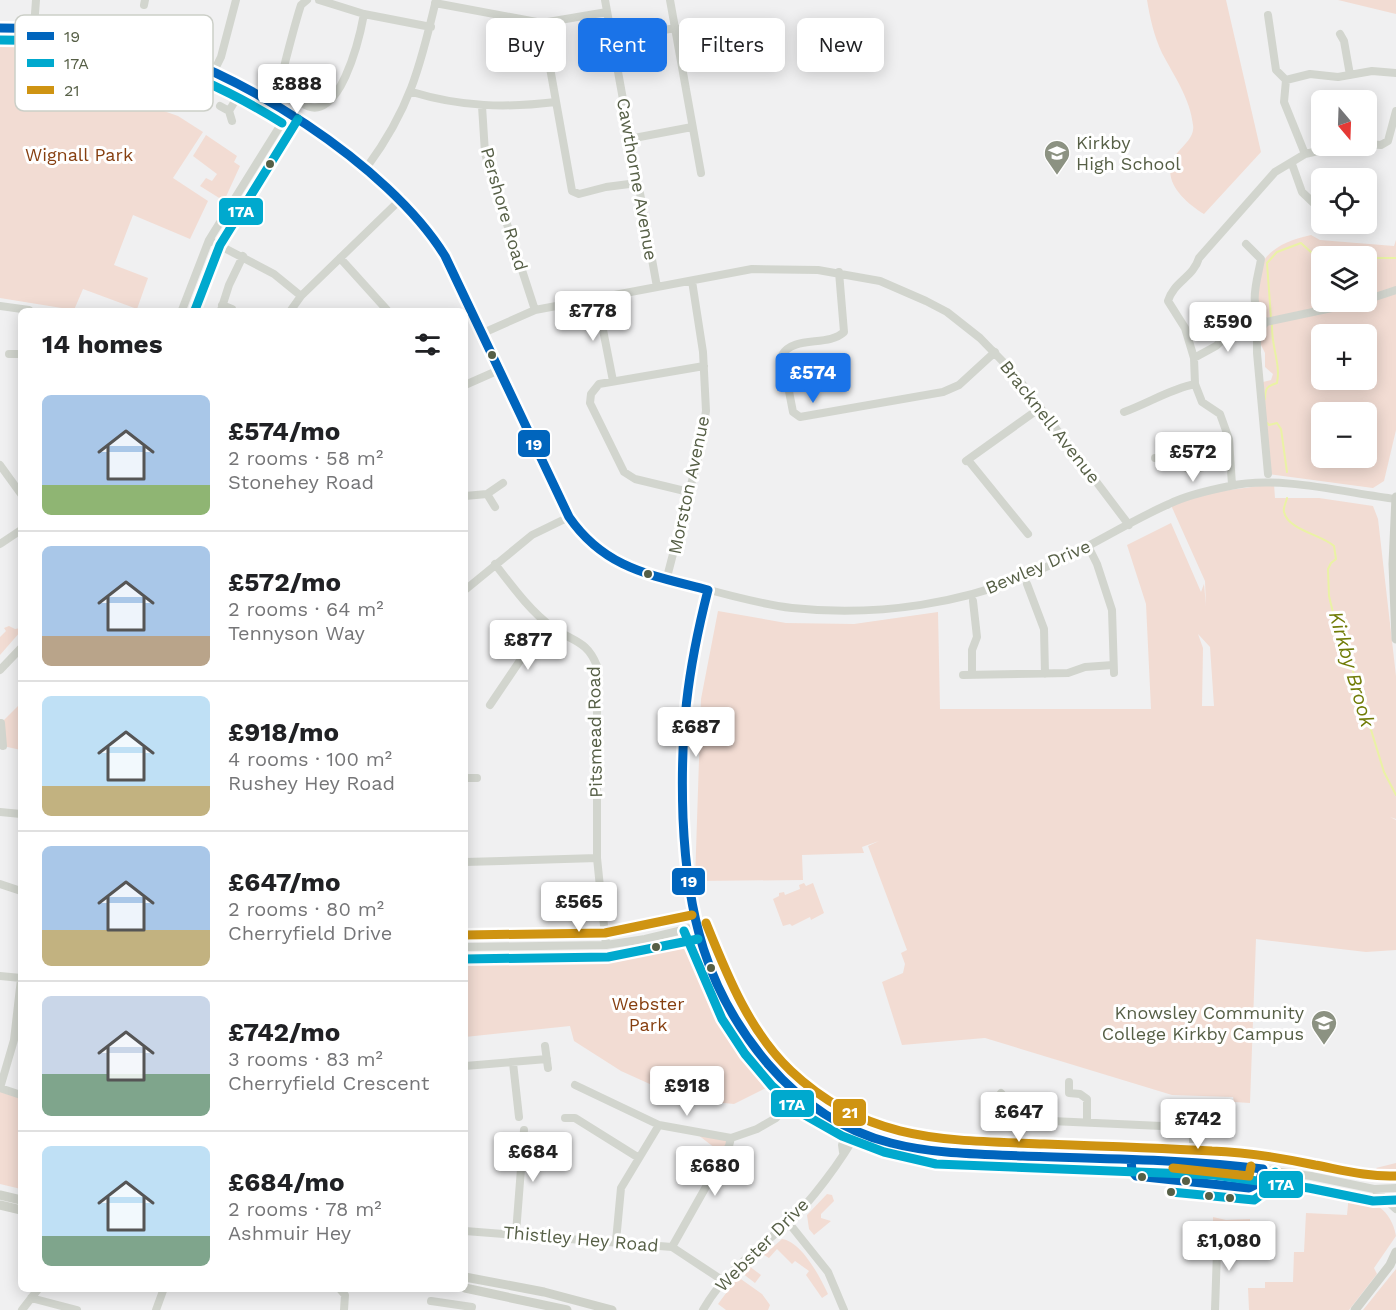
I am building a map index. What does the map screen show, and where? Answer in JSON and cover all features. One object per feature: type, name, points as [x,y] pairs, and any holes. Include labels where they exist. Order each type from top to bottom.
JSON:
[{"type":"main road","points":[[1396,498],[1393,564],[1396,639]]},
{"type":"main road","points":[[0,1195],[18,1199]]},
{"type":"main road","points":[[0,1205],[18,1209]]},
{"type":"main road","points":[[1354,1310],[1393,1263],[1396,1252]]},
{"type":"main road","points":[[468,1278],[544,1292],[612,1310]]},
{"type":"main road","points":[[468,1289],[567,1310]]},
{"type":"street","points":[[35,15],[36,0]]},
{"type":"street","points":[[214,72],[221,57],[236,0]]},
{"type":"street","points":[[307,0],[301,5],[288,57],[280,75],[280,85],[306,106],[325,104],[336,96],[358,45],[364,14]]},
{"type":"street","points":[[319,0],[364,14],[431,27]]},
{"type":"street","name":"Cawthorne Avenue","points":[[605,0],[608,18]]},
{"type":"street","points":[[670,0],[701,173]]},
{"type":"street","points":[[367,167],[390,136],[412,92],[436,1],[518,18]]},
{"type":"street","points":[[566,19],[607,12]]},
{"type":"street","points":[[1268,15],[1276,70],[1286,80]]},
{"type":"street","name":"Bewley Drive","points":[[0,28],[15,28]]},
{"type":"street","points":[[667,29],[675,28]]},
{"type":"street","points":[[1340,34],[1350,75]]},
{"type":"street","points":[[1286,80],[1310,74],[1338,78],[1372,71],[1396,73]]},
{"type":"street","name":"Bewley Drive","points":[[214,72],[244,86],[288,113],[367,167],[402,198],[435,239],[483,333],[569,517],[593,549],[625,566],[666,581],[676,581],[795,608],[863,610],[899,608],[955,598],[1002,586],[1088,546],[1170,503],[1232,485],[1260,483],[1313,486],[1396,498]]},
{"type":"street","points":[[551,72],[572,191],[579,194],[606,187],[637,183]]},
{"type":"street","name":"Cawthorne Avenue","points":[[618,72],[657,287]]},
{"type":"street","points":[[1286,80],[1284,102],[1305,154]]},
{"type":"street","points":[[229,111],[244,86]]},
{"type":"street","points":[[412,92],[443,101],[482,106],[516,107],[556,102]]},
{"type":"street","points":[[220,106],[229,111],[232,121]]},
{"type":"street","name":"Pershore Road","points":[[482,106],[485,153],[535,310]]},
{"type":"street","points":[[1377,145],[1388,141],[1396,111]]},
{"type":"street","points":[[183,308],[209,240],[288,113]]},
{"type":"street","points":[[629,139],[692,127]]},
{"type":"street","points":[[1232,485],[1229,439],[1220,414],[1202,402],[1195,384],[1194,358],[1185,328],[1168,301],[1172,288],[1192,273],[1198,258],[1275,172],[1311,153]]},
{"type":"street","points":[[1292,164],[1302,192],[1311,201]]},
{"type":"street","points":[[292,308],[301,296],[402,198]]},
{"type":"street","points":[[209,240],[274,274],[301,296]]},
{"type":"street","points":[[1246,244],[1261,260],[1255,294],[1256,307],[1259,317],[1266,322]]},
{"type":"street","points":[[221,308],[243,256]]},
{"type":"street","points":[[340,258],[384,308]]},
{"type":"street","name":"Bracknell Avenue","points":[[483,333],[535,310],[752,269],[839,272],[880,281],[946,312],[994,352],[1040,408],[1129,525]]},
{"type":"street","points":[[839,272],[844,332],[836,338],[790,346],[782,355],[793,412],[800,417],[943,392],[959,385],[994,352]]},
{"type":"street","name":"Morston Avenue","points":[[666,581],[704,424],[704,366],[692,281]]},
{"type":"street","points":[[1377,296],[1396,290]]},
{"type":"street","points":[[597,299],[613,381]]},
{"type":"street","points":[[0,306],[18,308]]},
{"type":"street","points":[[1268,474],[1257,333],[1266,322],[1314,312]]},
{"type":"street","points":[[1194,358],[1216,346],[1244,321]]},
{"type":"street","points":[[9,354],[18,354]]},
{"type":"street","points":[[689,492],[635,478],[624,472],[590,403],[594,387],[613,381],[704,366]]},
{"type":"street","points":[[468,385],[499,370]]},
{"type":"street","points":[[1124,412],[1152,402],[1174,388],[1195,384]]},
{"type":"street","points":[[1028,534],[966,461],[1040,408]]},
{"type":"street","points":[[1155,458],[1168,458],[1189,474],[1230,461]]},
{"type":"street","points":[[0,465],[18,490]]},
{"type":"street","points":[[468,496],[487,494],[504,483]]},
{"type":"street","points":[[487,494],[495,507]]},
{"type":"street","points":[[468,584],[532,535],[569,517]]},
{"type":"street","points":[[0,544],[18,532]]},
{"type":"street","points":[[963,675],[1068,673],[1085,667],[1114,669],[1112,610],[1097,564],[1088,546]]},
{"type":"street","name":"Pitsmead Road","points":[[495,564],[519,595],[552,627],[583,644],[592,653],[597,666],[597,858],[606,945]]},
{"type":"street","points":[[1027,584],[1044,629],[1045,674]]},
{"type":"street","points":[[708,590],[687,685],[683,730],[684,868],[695,927],[708,968],[734,1018],[768,1064],[796,1094],[857,1132],[891,1144],[936,1152],[1193,1162],[1263,1169],[1374,1189],[1396,1188]]},
{"type":"street","points":[[972,675],[972,650],[977,638],[973,601]]},
{"type":"street","points":[[490,705],[519,662],[552,627]]},
{"type":"street","points":[[0,670],[18,651]]},
{"type":"street","points":[[1,723],[4,746]]},
{"type":"street","points":[[468,778],[477,778]]},
{"type":"street","points":[[0,812],[18,814]]},
{"type":"street","points":[[468,862],[597,858]]},
{"type":"street","points":[[0,884],[18,890]]},
{"type":"street","points":[[468,946],[606,945],[645,939],[695,927]]},
{"type":"street","points":[[0,976],[18,979]]},
{"type":"street","points":[[18,1005],[14,1040],[0,1088],[18,1094]]},
{"type":"street","points":[[545,1046],[548,1068]]},
{"type":"street","points":[[468,1066],[547,1059]]},
{"type":"street","points":[[513,1063],[519,1116]]},
{"type":"street","points":[[1069,1082],[1069,1094],[1080,1094],[1087,1099],[1087,1122]]},
{"type":"street","points":[[575,1085],[659,1125],[731,1138],[758,1129],[776,1118],[796,1094]]},
{"type":"street","points":[[1001,1093],[1020,1116],[1029,1120],[1181,1126],[1191,1132],[1194,1141],[1193,1162]]},
{"type":"street","points":[[1012,1106],[1022,1098]]},
{"type":"street","points":[[565,1118],[575,1118],[639,1158]]},
{"type":"street","points":[[616,1241],[621,1188],[659,1125]]},
{"type":"street","points":[[1191,1132],[1202,1126],[1223,1127]]},
{"type":"street","name":"Webster Drive","points":[[843,1152],[842,1145],[848,1128]]},
{"type":"street","points":[[516,1233],[524,1130]]},
{"type":"street","name":"Webster Drive","points":[[703,1310],[722,1280],[746,1256],[788,1222],[818,1189],[843,1152],[849,1147],[857,1132]]},
{"type":"street","points":[[672,1247],[729,1146],[731,1138]]},
{"type":"street","points":[[1374,1189],[1396,1209]]},
{"type":"street","points":[[788,1222],[828,1272],[844,1310]]},
{"type":"street","name":"Thistley Hey Road","points":[[468,1231],[516,1233],[672,1247],[722,1280]]},
{"type":"street","points":[[1215,1310],[1216,1251],[1260,1253]]},
{"type":"street","points":[[22,1310],[36,1292]]},
{"type":"street","points":[[156,1310],[163,1292]]},
{"type":"street","points":[[342,1292],[345,1296],[344,1310]]},
{"type":"street","points":[[31,1298],[77,1310]]},
{"type":"street","points":[[430,1301],[453,1307],[474,1308]]},
{"type":"green space","points":[[1147,0],[1226,0],[1261,152],[1204,214],[1181,195],[1171,179],[1172,161],[1191,136],[1193,125],[1185,96],[1157,40]]},
{"type":"green space","points":[[1338,0],[1396,0],[1396,14]]},
{"type":"green space","name":"Wignall Park","points":[[0,37],[15,37],[15,111],[164,111],[178,116],[203,132],[173,178],[208,201],[190,239],[133,215],[114,265],[148,278],[137,308],[83,289],[75,308],[0,298]]},
{"type":"green space","points":[[206,135],[237,156],[234,162],[240,166],[224,201],[200,186],[206,178],[212,181],[217,174],[193,156]]},
{"type":"green space","points":[[1311,235],[1320,240],[1394,246],[1396,240],[1396,430],[1384,481],[1373,488],[1268,474],[1259,383],[1271,380],[1273,374],[1265,367],[1265,353],[1257,337],[1254,340],[1254,302],[1258,272],[1264,260],[1275,249],[1290,241]]},
{"type":"green space","points":[[1274,484],[1275,498],[1319,498],[1373,506],[1378,519],[1396,676],[1396,819],[1390,817],[1396,820],[1396,950],[1366,952],[1256,939],[1250,1103],[1234,1102],[1233,1097],[1172,1095],[985,1038],[902,1045],[882,982],[903,973],[905,964],[901,953],[907,950],[868,846],[879,841],[862,847],[864,853],[802,855],[803,880],[695,881],[701,699],[718,611],[786,623],[854,624],[938,612],[940,709],[1151,709],[1146,604],[1127,545],[1171,523],[1201,592],[1204,584],[1206,606],[1205,581],[1170,503],[1200,494]],"holes":[[[1198,634],[1210,647],[1214,706],[1202,706],[1203,648]]]},
{"type":"green space","points":[[9,626],[18,628],[18,634],[0,655],[0,637],[6,631],[4,628]]},
{"type":"green space","points":[[18,706],[18,749],[3,746],[1,723]]},
{"type":"green space","points":[[804,883],[806,886],[813,883],[824,913],[811,920],[810,917],[792,926],[790,924],[783,926],[773,899],[779,896],[779,893],[784,892],[785,895],[800,889],[799,885]]},
{"type":"green space","name":"Webster Park","points":[[686,942],[715,1012],[740,1051],[772,1085],[734,1104],[683,1099],[621,1071],[574,1041],[570,1026],[468,1037],[468,960],[612,957]]},
{"type":"green space","points":[[0,1088],[18,1094],[18,1188],[0,1184]]},
{"type":"green space","points":[[693,1131],[731,1138],[724,1155]]},
{"type":"green space","points":[[1396,1163],[1396,1180],[1387,1183],[1376,1168]]},
{"type":"green space","points":[[827,1194],[832,1195],[834,1201],[821,1214],[821,1218],[831,1221],[814,1235],[809,1229],[807,1215]]},
{"type":"green space","points":[[1349,1194],[1380,1207],[1390,1219],[1396,1236],[1374,1268],[1377,1274],[1349,1310],[1249,1310],[1248,1288],[1265,1288],[1265,1282],[1293,1282],[1294,1252],[1304,1252],[1306,1213],[1347,1215]]},
{"type":"green space","points":[[1213,1217],[1226,1220],[1250,1219],[1250,1234],[1243,1233],[1243,1240],[1221,1239],[1221,1230],[1213,1230]]},
{"type":"green space","points":[[782,1239],[796,1246],[803,1253],[828,1294],[822,1298],[806,1275],[809,1271],[795,1261],[792,1264],[777,1249],[769,1258],[764,1255]]},
{"type":"green space","points":[[749,1266],[761,1275],[755,1283],[742,1273]]},
{"type":"green space","points":[[1396,1269],[1396,1310],[1363,1310]]},
{"type":"green space","points":[[738,1277],[762,1294],[770,1305],[768,1310],[726,1310],[718,1304]]},
{"type":"waterway","name":"Kirkby Brook","points":[[1271,318],[1267,263],[1277,252],[1301,243],[1311,252]]},
{"type":"waterway","name":"Kirkby Brook","points":[[1377,258],[1396,258]]},
{"type":"waterway","name":"Kirkby Brook","points":[[1265,399],[1266,390],[1277,383],[1278,376],[1272,324]]},
{"type":"waterway","name":"Kirkby Brook","points":[[1266,422],[1269,425],[1277,423],[1281,429],[1287,472]]},
{"type":"waterway","name":"Kirkby Brook","points":[[1287,498],[1284,507],[1287,518],[1298,528],[1334,546],[1336,559],[1328,569],[1329,596],[1335,621],[1344,642],[1384,772],[1396,795]]},
{"type":"transit line","name":"19","points":[[0,28],[15,29]]},
{"type":"transit line","name":"17A","points":[[0,40],[15,40]]},
{"type":"transit line","name":"19","points":[[213,72],[306,124],[387,188],[420,222],[445,256],[569,517],[583,534],[598,548],[631,567],[667,580],[708,590]]},
{"type":"transit line","name":"17A","points":[[213,85],[282,123]]},
{"type":"transit line","name":"17A","points":[[196,308],[220,245],[298,119]]},
{"type":"transit line","name":"19","points":[[708,590],[686,703],[682,787],[685,853],[695,918],[703,948],[714,978],[746,1036],[780,1078],[808,1102],[856,1131],[891,1143],[956,1153],[1173,1161],[1263,1169],[1259,1183],[1249,1188],[1136,1176],[1132,1171],[1131,1160]]},
{"type":"transit line","name":"21","points":[[468,935],[605,933],[692,915]]},
{"type":"transit line","name":"21","points":[[706,923],[741,1002],[776,1055],[820,1095],[849,1112],[879,1125],[910,1133],[974,1141],[1238,1153],[1365,1174],[1395,1176]]},
{"type":"transit line","name":"17A","points":[[684,931],[722,1019],[745,1054],[772,1086],[805,1115],[842,1136],[884,1152],[936,1164],[1214,1175],[1309,1188],[1373,1201],[1396,1200]]},
{"type":"transit line","name":"17A","points":[[468,959],[608,957],[698,939]]},
{"type":"transit line","name":"21","points":[[1173,1168],[1249,1176],[1251,1166]]},
{"type":"transit line","name":"17A","points":[[1171,1192],[1254,1200],[1268,1190],[1275,1172]]},
{"type":"place","name":"Kirkby High School","points":[[1057,176]]},
{"type":"place","name":"Knowsley Community College Kirkby Campus","points":[[1324,1046]]}]
